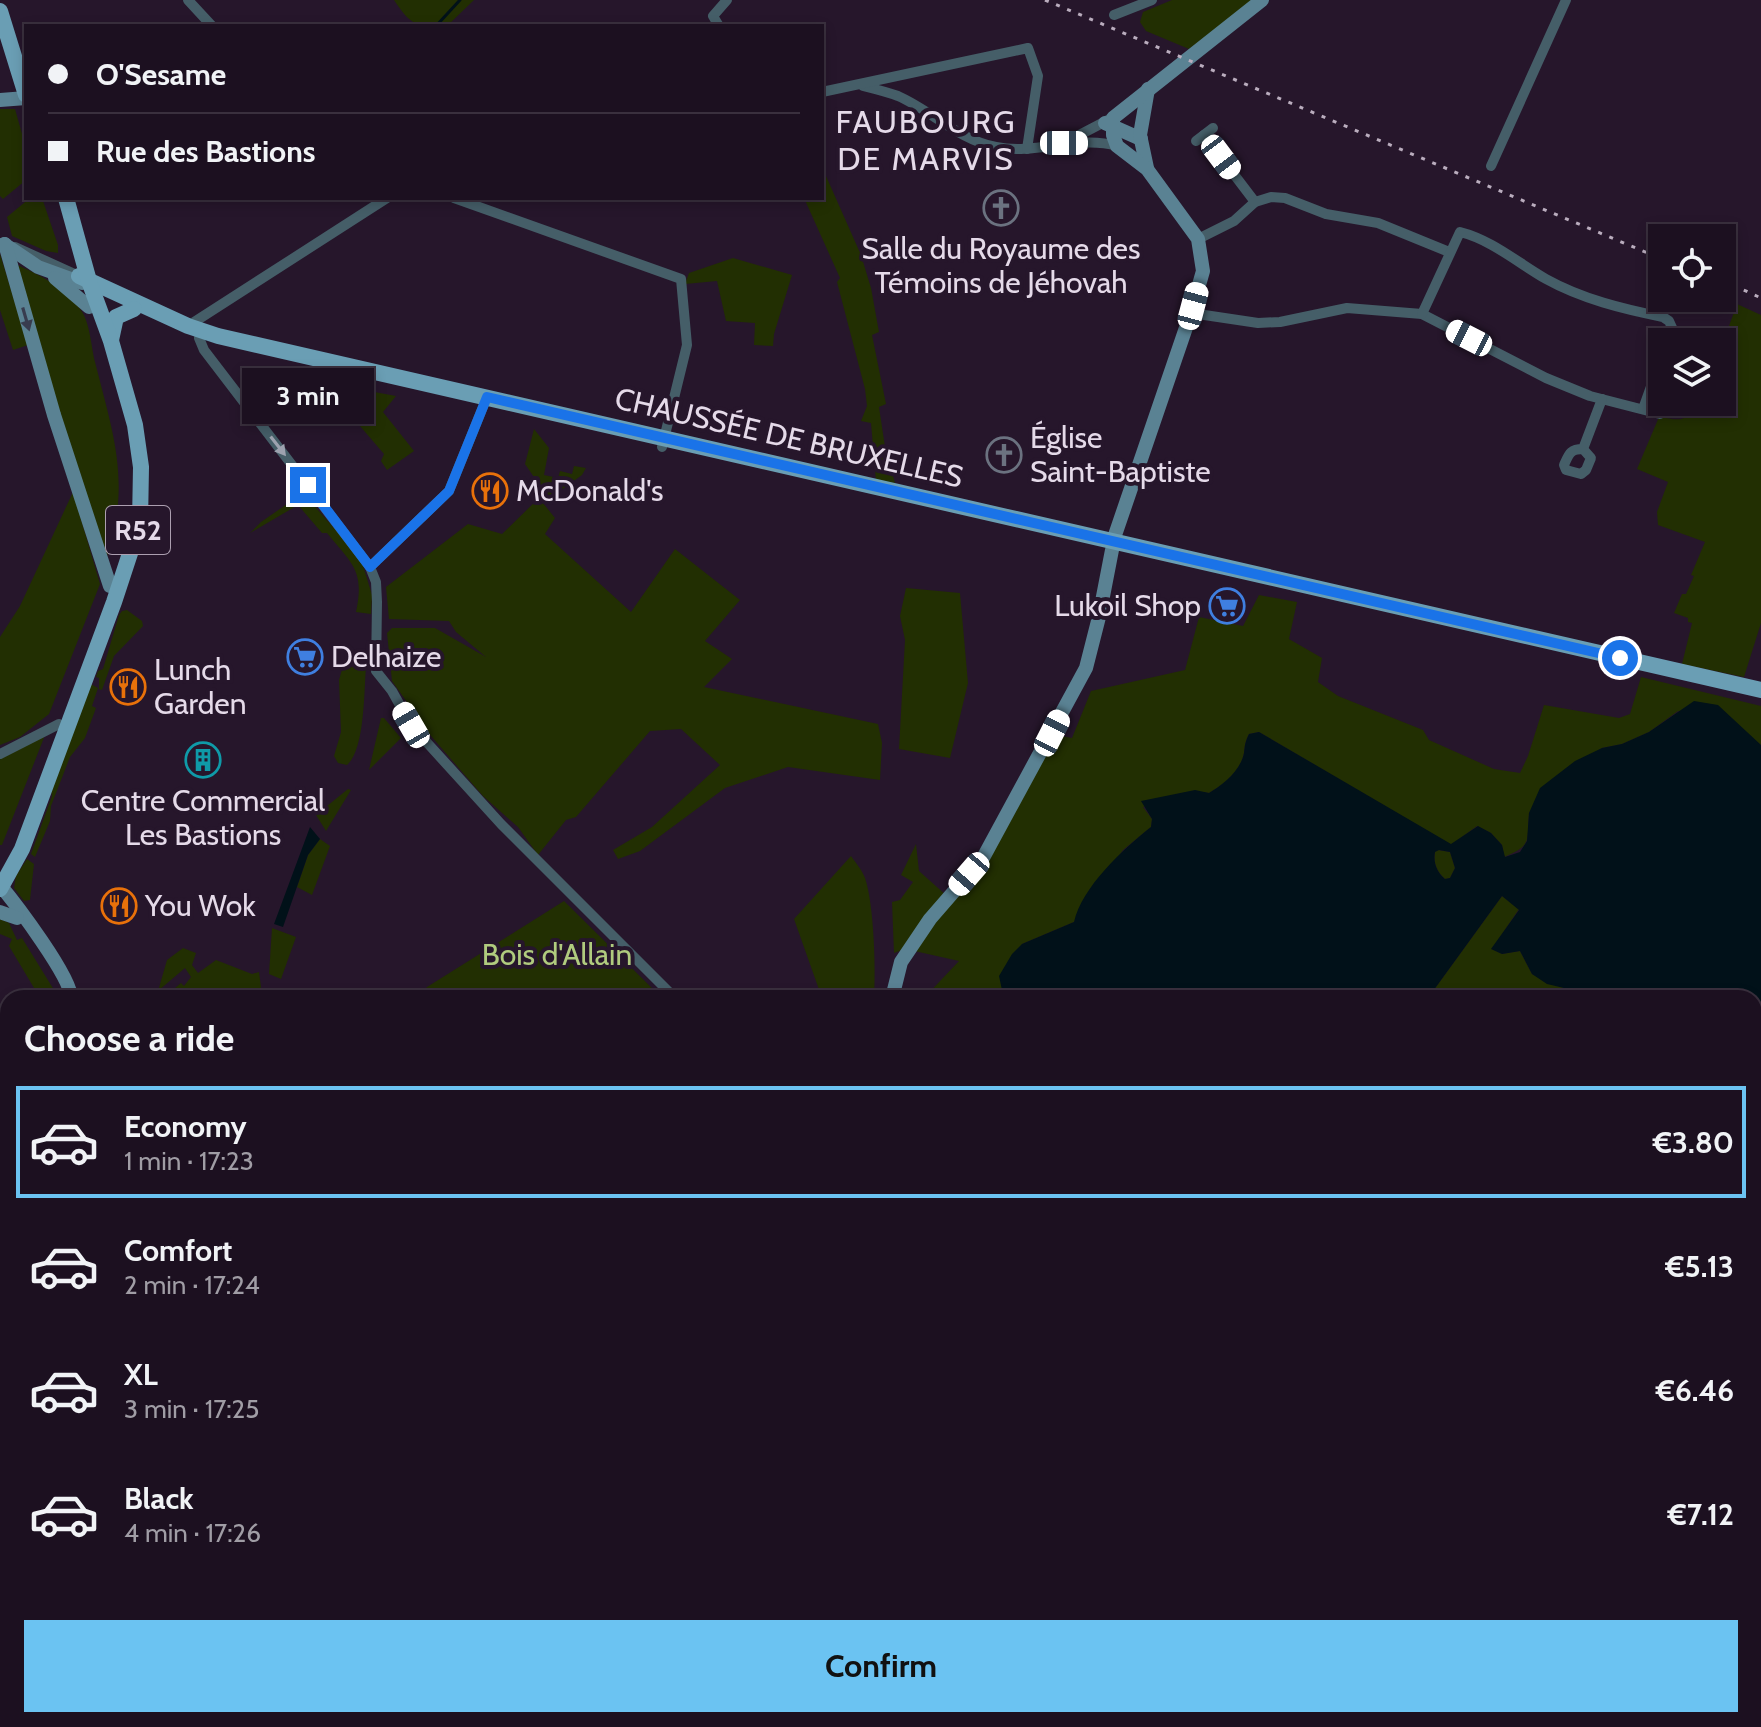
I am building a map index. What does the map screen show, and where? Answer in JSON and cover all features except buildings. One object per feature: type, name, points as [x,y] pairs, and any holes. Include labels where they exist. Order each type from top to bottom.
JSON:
[{"type":"main road","points":[[6,0],[24,58]]},
{"type":"main road","points":[[0,11],[24,89]]},
{"type":"main road","name":"R52","points":[[2,889],[22,849],[140,523],[141,467],[135,425],[111,341],[86,282],[59,200]]},
{"type":"main road","name":"R52","points":[[0,868],[38,784],[110,586],[130,521],[133,467],[125,422],[89,307],[81,248],[67,200]]},
{"type":"main road","points":[[81,248],[100,273],[130,303],[114,321],[111,341]]},
{"type":"main road","name":"CHAUSSÉE DE BRUXELLES","points":[[86,282],[200,333],[1761,698]]},
{"type":"main road","name":"CHAUSSÉE DE BRUXELLES","points":[[1113,546],[1761,690]]},
{"type":"street","points":[[188,0],[210,24]]},
{"type":"street","points":[[718,24],[713,16],[727,0]]},
{"type":"street","points":[[1114,15],[1152,0]]},
{"type":"street","points":[[1064,143],[1110,121],[1262,0]]},
{"type":"street","points":[[1491,166],[1566,0]]},
{"type":"street","points":[[824,92],[1028,48],[1038,76],[1027,149]]},
{"type":"street","points":[[861,85],[899,97],[981,144],[1012,150],[1064,143],[1117,146],[1147,169],[1198,239],[1203,271],[1113,546],[1086,668],[983,858],[930,919],[901,962],[894,990]]},
{"type":"street","points":[[1147,169],[1141,139],[1148,89]]},
{"type":"street","points":[[0,100],[24,96]]},
{"type":"street","points":[[1110,121],[1141,139]]},
{"type":"street","points":[[1110,121],[1117,146]]},
{"type":"street","points":[[1204,134],[1255,202]]},
{"type":"street","points":[[1198,239],[1234,221],[1255,202],[1271,197],[1285,198],[1326,214],[1378,223],[1449,252]]},
{"type":"street","points":[[384,200],[209,315],[200,333],[204,350],[370,567],[376,582],[376,671],[392,691],[411,725],[501,824],[667,990]]},
{"type":"street","points":[[460,200],[681,279],[687,345],[663,442]]},
{"type":"street","points":[[1422,314],[1460,232],[1495,246],[1548,280],[1612,306],[1663,317],[1672,328]]},
{"type":"street","points":[[2,243],[110,586]]},
{"type":"street","name":"CHAUSSÉE DE BRUXELLES","points":[[2,243],[29,251],[86,282]]},
{"type":"street","name":"CHAUSSÉE DE BRUXELLES","points":[[2,243],[38,267],[86,282]]},
{"type":"street","points":[[38,267],[66,285],[89,307]]},
{"type":"street","points":[[1191,313],[1258,323],[1280,322],[1347,308],[1422,314],[1546,378],[1602,399],[1648,410]]},
{"type":"street","points":[[200,333],[209,327],[209,315]]},
{"type":"street","points":[[1643,409],[1648,395]]},
{"type":"street","points":[[1583,449],[1602,399]]},
{"type":"street","points":[[370,567],[449,491],[486,402]]},
{"type":"street","points":[[0,754],[59,724]]},
{"type":"street","points":[[2,889],[61,990]]},
{"type":"street","points":[[2,889],[72,990]]},
{"type":"street","points":[[0,912],[17,918]]},
{"type":"green space","points":[[394,0],[474,0],[449,24],[420,24],[406,15]]},
{"type":"green space","points":[[1172,0],[1254,0],[1189,49],[1146,31],[1140,22],[1143,12]]},
{"type":"green space","points":[[0,109],[15,109],[24,141],[24,182],[3,199],[0,196]]},
{"type":"green space","points":[[824,172],[861,255],[871,288],[879,332],[872,335],[886,404],[879,407],[895,483],[876,481],[871,423],[861,421],[867,406],[865,389],[837,282],[840,278],[805,200],[824,200]]},
{"type":"green space","points":[[28,200],[43,200],[58,253],[12,236],[7,217]]},
{"type":"green space","points":[[0,254],[28,345],[13,350],[0,310]]},
{"type":"green space","points":[[733,258],[792,275],[773,346],[754,345],[755,323],[726,321],[717,281],[685,284],[689,273]]},
{"type":"green space","points":[[15,264],[42,277],[66,294],[80,309],[88,327],[114,438],[119,485],[118,509],[105,562]]},
{"type":"green space","points":[[1737,304],[1761,315],[1761,623],[1744,677],[1682,664],[1692,623],[1688,622],[1688,618],[1674,613],[1694,576],[1691,575],[1705,542],[1658,525],[1657,512],[1668,482],[1637,469],[1659,417],[1736,416],[1736,328],[1728,328]]},
{"type":"green space","points":[[369,391],[396,396],[383,412],[414,451],[387,470],[381,461],[384,454],[342,405]]},
{"type":"green space","points":[[534,429],[549,448],[544,475],[558,478],[560,471],[572,474],[574,466],[586,468],[582,475],[549,499],[525,464]]},
{"type":"green space","points":[[73,492],[100,584],[49,714],[20,737],[0,745],[0,637],[20,606]]},
{"type":"green space","points":[[303,493],[361,559],[372,595],[371,614],[356,612],[359,586],[350,561],[298,505],[250,533]]},
{"type":"green space","points":[[539,498],[555,518],[545,534],[631,612],[675,549],[740,600],[705,641],[732,659],[704,687],[878,724],[882,743],[880,780],[788,767],[725,788],[640,851],[618,859],[613,850],[652,827],[720,765],[681,729],[650,731],[576,817],[566,820],[538,855],[518,827],[483,796],[431,736],[392,681],[387,633],[392,628],[435,628],[486,657],[456,632],[449,621],[389,619],[386,587],[468,524],[502,534]]},
{"type":"green space","points":[[906,588],[960,593],[968,683],[950,758],[899,749],[905,640],[900,616]]},
{"type":"green space","points":[[1259,595],[1297,602],[1289,639],[1322,658],[1318,682],[1338,696],[1423,730],[1429,740],[1494,769],[1520,773],[1544,705],[1619,718],[1630,714],[1641,677],[1761,706],[1761,745],[1743,730],[1678,711],[1649,732],[1622,744],[1602,748],[1529,813],[1524,845],[1504,857],[1502,845],[1491,833],[1477,826],[1451,845],[1259,732],[1249,734],[1239,766],[1220,786],[1209,793],[1143,807],[1152,819],[1151,827],[1123,850],[1074,922],[1022,944],[1002,990],[932,990],[959,961],[910,950],[993,851],[1056,735],[1072,738],[1091,691],[1185,670],[1199,617],[1243,626]]},
{"type":"green space","points":[[127,610],[142,621],[143,626],[114,656],[102,690],[99,689],[98,671],[103,669],[119,615]]},
{"type":"green space","points":[[349,645],[352,647],[353,661],[366,666],[360,733],[353,757],[347,765],[338,763],[334,756],[341,732],[339,680]]},
{"type":"green space","points":[[89,683],[98,688],[92,706],[96,708],[85,738],[70,757],[35,857],[31,854]]},
{"type":"green space","points":[[381,718],[401,738],[369,770]]},
{"type":"green space","points":[[45,735],[2,845],[0,845],[0,758]]},
{"type":"green space","points":[[348,789],[351,790],[326,831],[316,815]]},
{"type":"green space","points":[[320,839],[330,846],[312,895],[297,887],[308,855]]},
{"type":"green space","points":[[916,844],[919,871],[947,896],[902,950],[894,953],[892,902],[900,900],[913,882],[901,875]]},
{"type":"green space","points":[[1435,852],[1450,852],[1455,868],[1450,878],[1445,879],[1436,867]]},
{"type":"green space","points":[[851,856],[865,878],[870,904],[874,990],[819,990],[794,919]]},
{"type":"green space","points":[[27,859],[34,864],[30,900],[24,901],[14,888],[16,876]]},
{"type":"green space","points":[[1502,896],[1519,909],[1492,949],[1502,954],[1520,951],[1532,974],[1564,988],[1581,990],[1434,990]]},
{"type":"green space","name":"Bois d'Allain","points":[[564,901],[654,990],[424,990]]},
{"type":"green space","points":[[0,919],[9,923],[17,940],[22,938],[54,990],[35,990],[9,946],[12,939],[0,934]]},
{"type":"green space","points":[[272,928],[296,937],[281,979],[269,974]]},
{"type":"green space","points":[[183,948],[196,953],[192,965],[198,973],[216,960],[252,974],[259,972],[261,987],[260,990],[173,990],[181,983],[184,986],[191,977],[185,968],[158,990],[167,960]]},
{"type":"shaded area","points":[[1694,701],[1718,705],[1761,745],[1761,990],[1581,990],[1547,984],[1532,974],[1520,951],[1502,954],[1491,949],[1519,910],[1502,896],[1434,990],[1002,990],[999,976],[1012,954],[1022,944],[1074,922],[1094,882],[1116,857],[1151,827],[1152,819],[1141,801],[1195,790],[1209,793],[1214,790],[1239,765],[1249,734],[1259,732],[1451,844],[1478,826],[1491,833],[1502,845],[1505,857],[1520,852],[1527,841],[1529,813],[1540,788],[1575,761],[1602,748],[1622,744],[1649,732]],"holes":[[[1435,852],[1450,852],[1455,868],[1450,878],[1445,879],[1436,867]]]},
{"type":"shaded area","points":[[310,827],[320,839],[308,855],[283,927],[274,924]]},
{"type":"waterway","points":[[438,24],[460,0]]},
{"type":"railway","points":[[1045,0],[1648,253]]},
{"type":"railway","points":[[1736,286],[1761,298]]},
{"type":"place","name":"Salle du Royaume des Témoins de Jéhovah","points":[[1001,208]]},
{"type":"place","name":"Église Saint-Baptiste","points":[[1004,455]]},
{"type":"place","name":"McDonald's","points":[[490,491]]},
{"type":"place","name":"Lukoil Shop","points":[[1227,606]]},
{"type":"place","name":"Delhaize","points":[[305,657]]},
{"type":"place","name":"Lunch Garden","points":[[128,687]]},
{"type":"place","name":"Centre Commercial Les Bastions","points":[[203,760]]},
{"type":"place","name":"You Wok","points":[[119,906]]},
{"type":"district","name":"FAUBOURG DE MARVIS","points":[[926,140]]},
{"type":"route","points":[[308,485],[370,567],[449,491],[487,397],[1620,658]]}]
